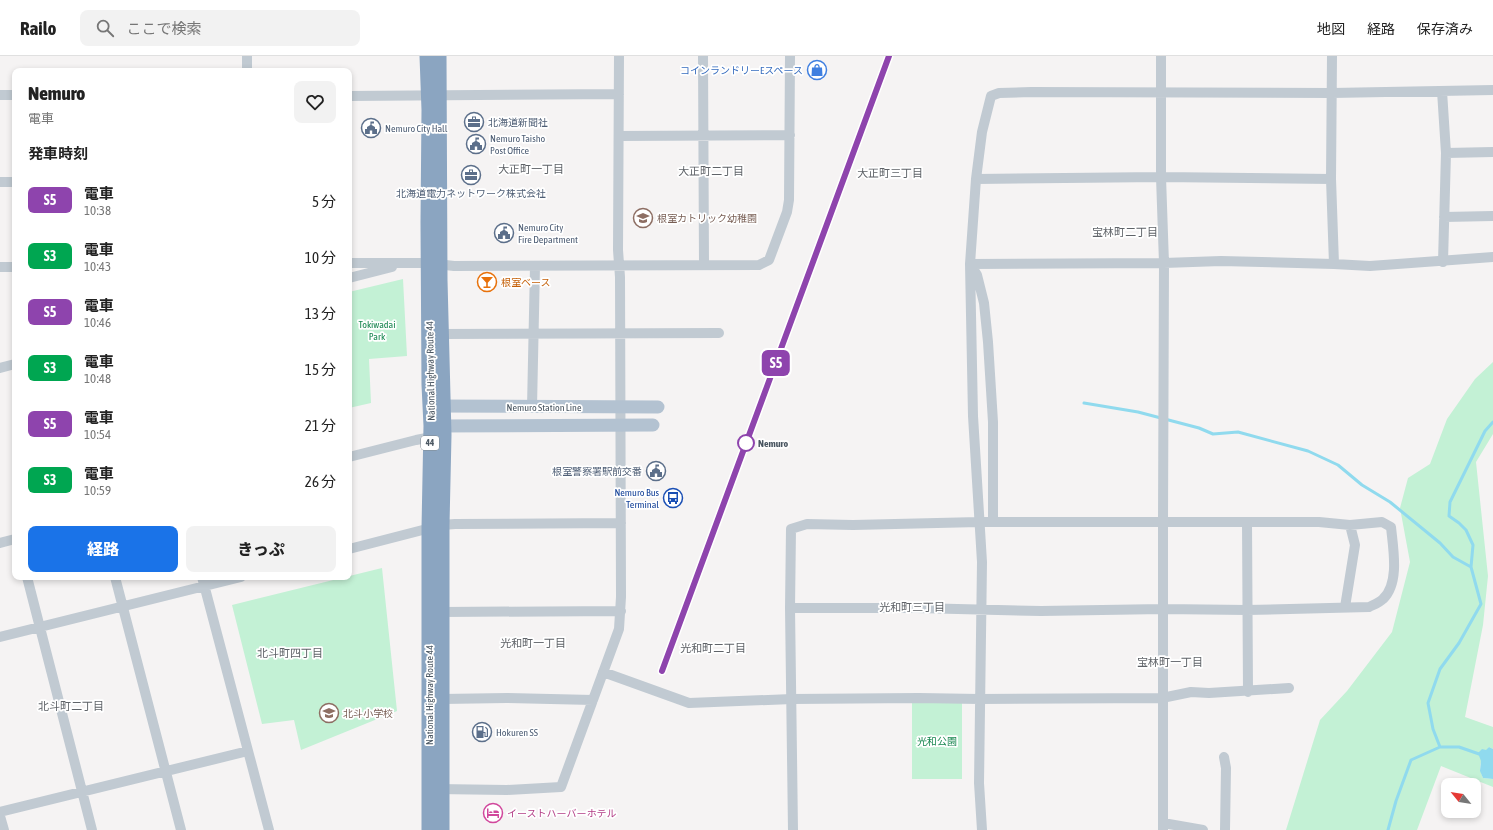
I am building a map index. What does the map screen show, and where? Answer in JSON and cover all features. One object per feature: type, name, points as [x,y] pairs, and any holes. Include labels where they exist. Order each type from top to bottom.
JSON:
[{"type":"highway","name":"National Highway Route 44","points":[[427,56],[434,96]]},
{"type":"highway","name":"National Highway Route 44","points":[[439,56],[434,96],[429,110],[437,431],[428,716],[442,830]]},
{"type":"highway","name":"National Highway Route 44","points":[[434,263],[442,334],[437,406]]},
{"type":"highway","name":"National Highway Route 44","points":[[429,830],[436,788],[442,699],[442,612],[435,527]]},
{"type":"main road","name":"Nemuro Station Line","points":[[437,406],[658,407]]},
{"type":"main road","name":"Nemuro Station Line","points":[[437,431],[653,425]]},
{"type":"street","points":[[247,56],[247,68]]},
{"type":"street","points":[[436,788],[507,790],[561,787],[619,628],[621,611],[621,425],[619,56]]},
{"type":"street","points":[[703,56],[704,265]]},
{"type":"street","points":[[352,263],[434,263],[454,266],[759,265],[769,260],[787,212],[789,200],[790,56]]},
{"type":"street","points":[[1161,56],[1161,177],[1164,263],[1162,522],[1163,827],[1203,830]]},
{"type":"street","points":[[1332,56],[1331,179],[1334,264]]},
{"type":"street","points":[[982,830],[979,783],[979,699],[982,562],[973,416],[970,264],[976,179],[982,132],[991,96],[999,93],[1332,93],[1476,89],[1493,90]]},
{"type":"street","points":[[1442,91],[1446,153],[1443,262]]},
{"type":"street","points":[[352,96],[619,94]]},
{"type":"street","points":[[0,95],[12,95]]},
{"type":"street","points":[[619,136],[790,135]]},
{"type":"street","points":[[1446,153],[1493,152]]},
{"type":"street","points":[[976,179],[1161,177],[1331,179]]},
{"type":"street","points":[[0,182],[12,182]]},
{"type":"street","points":[[1444,217],[1493,216]]},
{"type":"street","points":[[970,264],[1164,263],[1221,261],[1370,266],[1443,262],[1493,257]]},
{"type":"street","points":[[352,277],[407,263]]},
{"type":"street","points":[[970,264],[977,275],[984,303],[988,342],[993,422],[993,522]]},
{"type":"street","points":[[532,407],[535,266]]},
{"type":"street","points":[[0,267],[12,267]]},
{"type":"street","points":[[442,334],[719,333]]},
{"type":"street","points":[[0,368],[12,365]]},
{"type":"street","points":[[352,456],[437,431]]},
{"type":"street","points":[[790,608],[917,608],[1041,611],[1163,609],[1246,610],[1369,607],[1382,600],[1390,590],[1394,569],[1391,527],[1382,522],[1350,525],[1319,522],[979,522],[853,525],[807,524],[791,529],[790,608],[793,830]]},
{"type":"street","points":[[1247,522],[1246,610],[1248,692]]},
{"type":"street","points":[[352,548],[435,527],[455,524],[621,523]]},
{"type":"street","points":[[1345,607],[1355,545],[1350,525]]},
{"type":"street","points":[[0,543],[12,540]]},
{"type":"street","points":[[28,580],[92,830]]},
{"type":"street","points":[[116,580],[181,830]]},
{"type":"street","points":[[0,637],[122,606],[203,582],[218,580]]},
{"type":"street","points":[[203,582],[269,830]]},
{"type":"street","points":[[442,612],[621,611]]},
{"type":"street","points":[[603,672],[689,703],[792,699],[1162,698],[1191,692],[1248,692],[1289,688]]},
{"type":"street","points":[[442,699],[507,698],[593,700]]},
{"type":"street","points":[[0,812],[248,751]]},
{"type":"street","points":[[1224,757],[1226,768],[1225,830]]},
{"type":"street","points":[[0,816],[4,830]]},
{"type":"green space","name":"Tokiwadai Park","points":[[403,279],[407,356],[369,359],[371,403],[352,407],[352,291]]},
{"type":"green space","points":[[1493,362],[1493,434],[1476,462],[1488,576],[1483,625],[1465,717],[1493,727],[1493,749],[1489,747],[1482,758],[1480,769],[1483,778],[1493,779],[1493,787],[1481,782],[1481,778],[1471,778],[1441,766],[1417,830],[1286,830],[1320,720],[1347,691],[1392,632],[1410,562],[1400,508],[1408,478],[1430,464],[1447,419],[1475,379]]},
{"type":"green space","points":[[382,568],[397,711],[301,750],[294,720],[262,724],[232,605],[333,580],[352,580],[352,575]]},
{"type":"green space","name":"光和公園","points":[[962,701],[962,779],[912,779],[912,702]]},
{"type":"water","points":[[1489,747],[1493,749],[1493,779],[1483,778],[1480,771],[1481,761],[1478,753],[1482,749],[1486,750]]},
{"type":"waterway","points":[[1084,403],[1138,412],[1199,428],[1213,434],[1238,432],[1308,451],[1338,465],[1362,485],[1390,502],[1440,543],[1453,557],[1471,567]]},
{"type":"waterway","points":[[1440,747],[1433,729],[1428,703],[1440,669],[1459,643],[1481,604],[1471,567],[1473,545],[1466,530],[1449,516],[1450,502],[1485,431],[1493,422]]},
{"type":"waterway","points":[[1388,830],[1396,801],[1411,760],[1440,747],[1459,747],[1482,755]]},
{"type":"railway","points":[[662,671],[889,56]]},
{"type":"train","name":"S5","points":[[662,671],[889,56]]},
{"type":"place","name":"コインランドリーEスペース","points":[[817,70]]},
{"type":"place","name":"北海道新聞社","points":[[474,122]]},
{"type":"place","name":"Nemuro City Hall","points":[[371,128]]},
{"type":"place","name":"Nemuro Taisho Post Office","points":[[476,144]]},
{"type":"place","name":"北海道電力ネットワーク株式会社","points":[[471,175]]},
{"type":"place","name":"根室カトリック幼稚園","points":[[643,218]]},
{"type":"place","name":"Nemuro City Fire Department","points":[[504,233]]},
{"type":"place","name":"根室ベース","points":[[487,282]]},
{"type":"place","name":"Nemuro","points":[[746,443]]},
{"type":"place","name":"根室警察署駅前交番","points":[[656,471]]},
{"type":"place","name":"Nemuro Bus Terminal","points":[[673,498]]},
{"type":"place","name":"北斗小学校","points":[[329,713]]},
{"type":"place","name":"Hokuren SS","points":[[482,732]]},
{"type":"place","name":"イーストハーバーホテル","points":[[493,813]]},
{"type":"district","name":"大正町一丁目","points":[[531,169]]},
{"type":"district","name":"大正町二丁目","points":[[711,171]]},
{"type":"district","name":"大正町三丁目","points":[[890,173]]},
{"type":"district","name":"宝林町二丁目","points":[[1125,232]]},
{"type":"district","name":"光和町三丁目","points":[[912,607]]},
{"type":"district","name":"光和町一丁目","points":[[533,643]]},
{"type":"district","name":"光和町二丁目","points":[[713,648]]},
{"type":"district","name":"北斗町四丁目","points":[[290,653]]},
{"type":"district","name":"宝林町一丁目","points":[[1170,662]]},
{"type":"district","name":"北斗町二丁目","points":[[71,706]]}]
